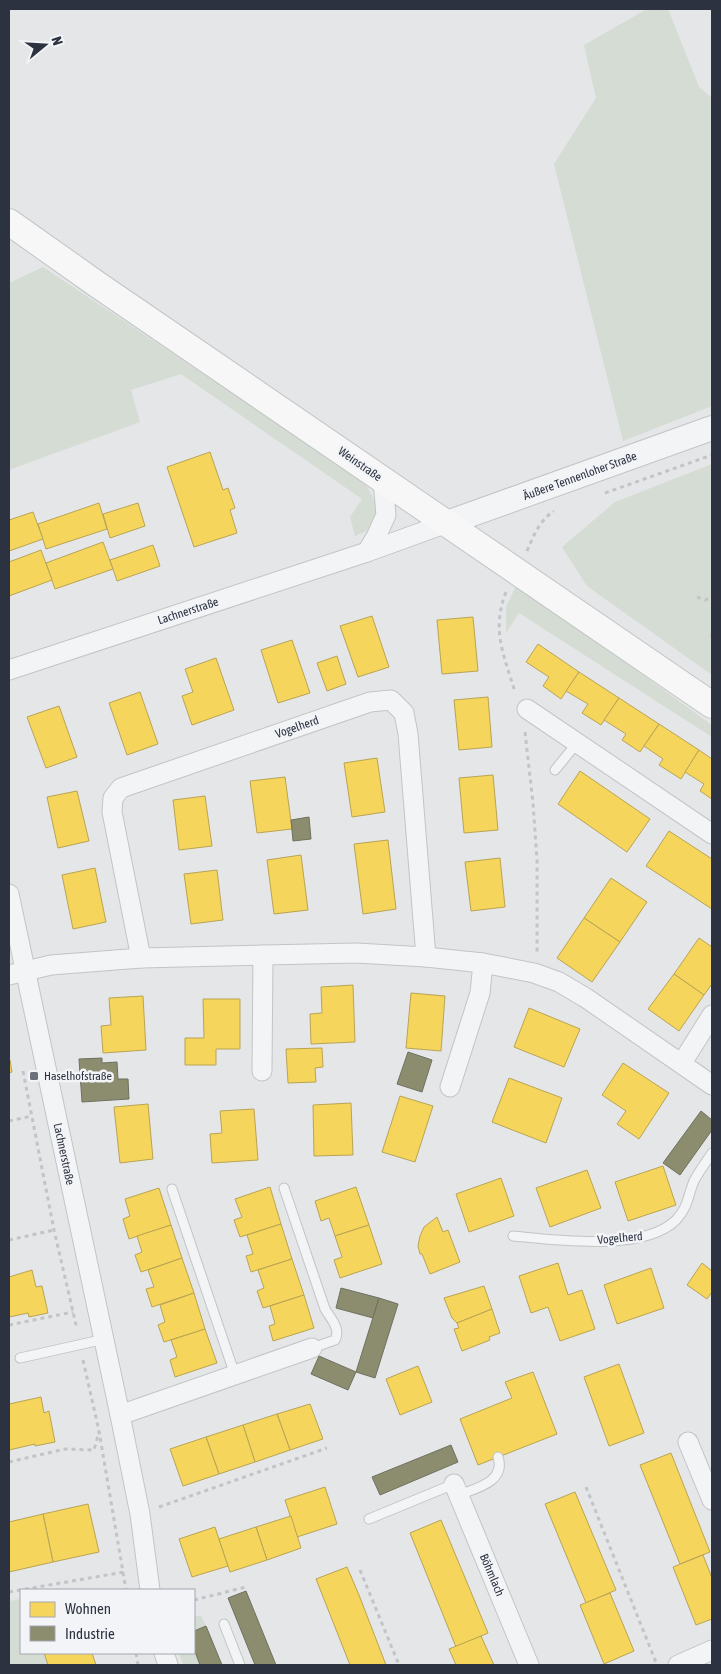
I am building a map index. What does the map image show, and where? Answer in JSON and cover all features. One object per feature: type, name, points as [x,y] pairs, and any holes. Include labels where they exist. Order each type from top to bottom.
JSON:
[{"type":"main road","name":"Weinstraße","points":[[9,222],[383,481],[712,705]]},
{"type":"street","name":"Äußere Tennenloher Straße","points":[[447,523],[712,428]]},
{"type":"street","points":[[367,552],[386,515],[383,481]]},
{"type":"street","name":"Lachnerstraße","points":[[9,670],[367,552],[447,523]]},
{"type":"street","name":"Vogelherd","points":[[141,958],[112,812],[113,798],[121,788],[370,702],[391,700],[404,713],[408,734],[426,957]]},
{"type":"street","points":[[527,709],[712,834]]},
{"type":"street","name":"Lachnerstraße","points":[[9,894],[17,972],[105,1339],[140,1514],[150,1589]]},
{"type":"street","points":[[17,972],[51,965],[141,958],[356,953],[426,957],[483,963],[534,973],[560,982],[712,1085]]},
{"type":"street","points":[[262,1071],[263,955]]},
{"type":"street","points":[[450,1087],[480,993],[483,963]]},
{"type":"street","points":[[682,1063],[712,1015]]},
{"type":"street","points":[[120,1415],[312,1348]]},
{"type":"street","points":[[688,1442],[712,1500]]},
{"type":"street","name":"Böhmlach","points":[[456,1490],[529,1665]]},
{"type":"street","points":[[678,1665],[712,1650]]},
{"type":"lane","points":[[555,770],[577,743]]},
{"type":"lane","name":"Vogelherd","points":[[513,1236],[571,1241],[625,1240],[654,1235],[676,1220],[688,1203],[695,1179],[712,1153]]},
{"type":"lane","points":[[284,1188],[325,1309],[338,1332],[335,1340],[312,1348]]},
{"type":"lane","points":[[172,1189],[235,1375]]},
{"type":"lane","points":[[20,1358],[105,1339]]},
{"type":"lane","points":[[369,1519],[456,1490],[493,1480],[498,1475],[500,1469],[498,1457]]},
{"type":"lane","points":[[224,1624],[240,1665]]},
{"type":"path","points":[[600,495],[712,455]]},
{"type":"path","points":[[515,694],[498,633],[499,616],[505,593],[539,525],[545,517],[554,511]]},
{"type":"path","points":[[697,598],[705,600],[712,597]]},
{"type":"path","points":[[712,633],[712,640]]},
{"type":"path","points":[[524,728],[533,803],[537,860],[538,948],[534,973]]},
{"type":"path","points":[[23,1069],[54,1230],[99,1431],[126,1589]]},
{"type":"path","points":[[9,1121],[32,1116]]},
{"type":"path","points":[[9,1240],[54,1230]]},
{"type":"path","points":[[9,1325],[73,1312]]},
{"type":"path","points":[[9,1462],[65,1450],[94,1450],[99,1431],[120,1415]]},
{"type":"path","points":[[140,1514],[327,1448]]},
{"type":"path","points":[[586,1488],[658,1665]]},
{"type":"path","points":[[26,1589],[147,1569]]},
{"type":"path","points":[[360,1570],[399,1665]]},
{"type":"path","points":[[195,1600],[246,1587]]},
{"type":"shaded area","points":[[647,9],[668,9],[699,87],[712,98],[712,406],[623,441],[554,164],[596,98],[584,45]]},
{"type":"shaded area","points":[[43,267],[362,480],[373,498],[375,506],[376,513],[372,526],[355,536],[350,517],[362,499],[181,374],[131,390],[140,422],[9,470],[9,283]]},
{"type":"shaded area","points":[[712,464],[712,675],[587,586],[562,547],[615,502]]},
{"type":"shaded area","points":[[516,586],[712,725],[712,737],[519,613],[506,633],[506,607]]},
{"type":"shaded area","points":[[20,1599],[20,1654],[44,1654],[48,1665],[9,1665],[9,1601]]},
{"type":"shaded area","points":[[195,1616],[201,1616],[206,1626],[195,1631]]},
{"type":"shaded area","points":[[195,1652],[200,1665],[183,1665],[179,1654],[195,1654]]},
{"type":"building: Wohnen","points":[[210,452],[223,490],[228,488],[235,508],[230,510],[237,533],[194,547],[167,467]]},
{"type":"building: Wohnen","points":[[99,503],[107,529],[46,549],[38,524]]},
{"type":"building: Wohnen","points":[[138,503],[145,526],[110,538],[103,514]]},
{"type":"building: Wohnen","points":[[33,512],[43,539],[9,551],[9,520]]},
{"type":"building: Wohnen","points":[[103,542],[113,569],[55,589],[46,563]]},
{"type":"building: Wohnen","points":[[153,545],[160,566],[117,581],[110,560]]},
{"type":"building: Wohnen","points":[[41,550],[52,580],[9,596],[9,562]]},
{"type":"building: Wohnen","points":[[372,616],[389,667],[358,677],[340,626]]},
{"type":"building: Wohnen","points":[[473,617],[478,671],[442,674],[437,620]]},
{"type":"building: Wohnen","points":[[292,640],[310,693],[278,703],[261,650]]},
{"type":"building: Wohnen","points":[[538,644],[579,672],[561,699],[543,686],[549,677],[526,662]]},
{"type":"building: Wohnen","points":[[337,656],[346,684],[327,691],[317,663]]},
{"type":"building: Wohnen","points":[[216,658],[234,710],[192,725],[182,696],[193,692],[185,669]]},
{"type":"building: Wohnen","points":[[579,672],[619,698],[601,725],[582,713],[588,704],[566,691]]},
{"type":"building: Wohnen","points":[[140,692],[158,744],[127,755],[109,703]]},
{"type":"building: Wohnen","points":[[488,697],[492,747],[459,750],[454,700]]},
{"type":"building: Wohnen","points":[[619,698],[659,724],[640,752],[622,740],[626,734],[604,720]]},
{"type":"building: Wohnen","points":[[59,706],[77,757],[46,768],[27,717]]},
{"type":"building: Wohnen","points":[[659,724],[699,750],[681,779],[659,765],[663,759],[644,746]]},
{"type":"building: Wohnen","points":[[699,750],[712,759],[712,799],[700,791],[704,784],[685,772]]},
{"type":"building: Wohnen","points":[[377,758],[385,812],[352,817],[344,763]]},
{"type":"building: Wohnen","points":[[580,771],[650,819],[627,852],[558,804]]},
{"type":"building: Wohnen","points":[[493,775],[498,830],[464,833],[459,778]]},
{"type":"building: Wohnen","points":[[285,777],[292,829],[257,833],[250,781]]},
{"type":"building: Wohnen","points":[[77,791],[89,841],[58,848],[47,797]]},
{"type":"building: Wohnen","points":[[205,796],[212,846],[179,850],[173,800]]},
{"type":"building: Wohnen","points":[[669,831],[712,859],[712,909],[646,866]]},
{"type":"building: Wohnen","points":[[388,840],[396,909],[363,914],[354,844]]},
{"type":"building: Wohnen","points":[[301,855],[308,910],[274,914],[267,860]]},
{"type":"building: Wohnen","points":[[500,858],[505,907],[471,911],[465,862]]},
{"type":"building: Wohnen","points":[[95,868],[106,922],[73,929],[62,875]]},
{"type":"building: Wohnen","points":[[217,870],[223,920],[191,924],[184,874]]},
{"type":"building: Wohnen","points":[[611,878],[647,902],[620,942],[584,918]]},
{"type":"building: Wohnen","points":[[584,918],[620,942],[592,982],[557,958]]},
{"type":"building: Wohnen","points":[[699,938],[712,947],[712,984],[704,995],[674,974]]},
{"type":"building: Wohnen","points":[[674,974],[704,995],[679,1031],[648,1009]]},
{"type":"building: Wohnen","points":[[353,985],[355,1042],[311,1044],[310,1014],[322,1013],[321,987]]},
{"type":"building: Wohnen","points":[[411,993],[445,996],[441,1051],[406,1048]]},
{"type":"building: Wohnen","points":[[143,996],[146,1050],[103,1053],[101,1026],[111,1025],[109,998]]},
{"type":"building: Wohnen","points":[[203,999],[240,999],[240,1049],[216,1049],[216,1065],[185,1065],[185,1038],[204,1038]]},
{"type":"building: Wohnen","points":[[529,1008],[580,1029],[564,1067],[514,1047]]},
{"type":"building: Wohnen","points":[[322,1048],[323,1067],[315,1068],[316,1082],[288,1083],[286,1049]]},
{"type":"building: Wohnen","points":[[9,1060],[12,1072],[9,1073]]},
{"type":"building: Wohnen","points":[[623,1063],[669,1093],[639,1139],[617,1124],[626,1111],[602,1095]]},
{"type":"building: Wohnen","points":[[509,1078],[562,1098],[546,1143],[492,1122]]},
{"type":"building: Wohnen","points":[[400,1096],[433,1106],[415,1162],[382,1152]]},
{"type":"building: Wohnen","points":[[351,1103],[353,1155],[314,1156],[313,1105]]},
{"type":"building: Wohnen","points":[[148,1104],[153,1159],[120,1163],[114,1107]]},
{"type":"building: Wohnen","points":[[254,1109],[258,1160],[212,1163],[210,1134],[222,1133],[220,1111]]},
{"type":"building: Wohnen","points":[[663,1166],[676,1205],[628,1221],[615,1182]]},
{"type":"building: Wohnen","points":[[587,1170],[601,1208],[550,1227],[536,1188]]},
{"type":"building: Wohnen","points":[[501,1178],[514,1216],[469,1232],[456,1194]]},
{"type":"building: Wohnen","points":[[270,1187],[281,1224],[240,1237],[234,1220],[242,1217],[235,1199]]},
{"type":"building: Wohnen","points":[[356,1187],[369,1225],[335,1236],[329,1218],[321,1221],[315,1201]]},
{"type":"building: Wohnen","points":[[159,1188],[171,1225],[129,1239],[123,1219],[130,1216],[125,1199]]},
{"type":"building: Wohnen","points":[[437,1217],[443,1232],[448,1230],[460,1262],[430,1274],[418,1246],[424,1227]]},
{"type":"building: Wohnen","points":[[281,1224],[292,1259],[251,1272],[246,1256],[253,1254],[247,1235]]},
{"type":"building: Wohnen","points":[[171,1225],[182,1258],[141,1272],[135,1255],[142,1252],[137,1236]]},
{"type":"building: Wohnen","points":[[369,1225],[382,1264],[340,1278],[334,1260],[342,1257],[335,1236]]},
{"type":"building: Wohnen","points":[[182,1258],[194,1293],[152,1307],[146,1289],[154,1287],[148,1270]]},
{"type":"building: Wohnen","points":[[292,1259],[304,1295],[263,1308],[257,1291],[264,1288],[258,1270]]},
{"type":"building: Wohnen","points":[[558,1263],[568,1295],[582,1290],[595,1329],[560,1341],[548,1307],[531,1313],[519,1276]]},
{"type":"building: Wohnen","points":[[702,1263],[712,1271],[712,1292],[707,1299],[687,1285]]},
{"type":"building: Wohnen","points":[[651,1268],[664,1308],[617,1324],[604,1285]]},
{"type":"building: Wohnen","points":[[32,1270],[36,1287],[42,1286],[48,1313],[29,1317],[28,1313],[9,1317],[9,1277]]},
{"type":"building: Wohnen","points":[[484,1286],[492,1309],[457,1323],[452,1318],[444,1298]]},
{"type":"building: Wohnen","points":[[194,1293],[205,1329],[164,1342],[158,1325],[165,1322],[160,1305]]},
{"type":"building: Wohnen","points":[[304,1295],[314,1328],[273,1341],[269,1326],[275,1324],[270,1306]]},
{"type":"building: Wohnen","points":[[492,1309],[500,1333],[489,1337],[490,1340],[462,1351],[454,1329],[459,1328],[457,1323]]},
{"type":"building: Wohnen","points":[[205,1329],[217,1363],[175,1377],[170,1360],[177,1357],[171,1340]]},
{"type":"building: Wohnen","points":[[619,1364],[644,1433],[609,1446],[584,1377]]},
{"type":"building: Wohnen","points":[[418,1366],[432,1402],[400,1415],[386,1379]]},
{"type":"building: Wohnen","points":[[533,1372],[557,1434],[478,1465],[460,1419],[512,1398],[505,1382]]},
{"type":"building: Wohnen","points":[[41,1397],[44,1413],[49,1411],[55,1442],[9,1450],[9,1404]]},
{"type":"building: Wohnen","points":[[310,1404],[323,1439],[290,1450],[277,1414]]},
{"type":"building: Wohnen","points":[[277,1414],[290,1450],[255,1462],[243,1425]]},
{"type":"building: Wohnen","points":[[243,1425],[255,1462],[219,1474],[206,1437]]},
{"type":"building: Wohnen","points":[[206,1437],[219,1474],[183,1486],[170,1449]]},
{"type":"building: Wohnen","points":[[671,1453],[710,1552],[680,1564],[640,1465]]},
{"type":"building: Wohnen","points":[[325,1487],[337,1524],[297,1537],[285,1500]]},
{"type":"building: Wohnen","points":[[575,1492],[616,1590],[586,1603],[545,1504]]},
{"type":"building: Wohnen","points":[[88,1504],[99,1552],[53,1562],[43,1514]]},
{"type":"building: Wohnen","points":[[43,1514],[53,1562],[9,1572],[9,1522]]},
{"type":"building: Wohnen","points":[[291,1516],[301,1548],[267,1560],[256,1527]]},
{"type":"building: Wohnen","points":[[441,1520],[488,1633],[456,1647],[410,1533]]},
{"type":"building: Wohnen","points":[[215,1527],[228,1566],[192,1577],[179,1539]]},
{"type":"building: Wohnen","points":[[256,1527],[267,1560],[230,1572],[219,1539]]},
{"type":"building: Wohnen","points":[[703,1555],[712,1578],[712,1619],[696,1625],[673,1567]]},
{"type":"building: Wohnen","points":[[347,1567],[386,1665],[350,1665],[316,1579]]},
{"type":"building: Wohnen","points":[[610,1593],[634,1651],[604,1664],[580,1605]]},
{"type":"building: Wohnen","points":[[481,1636],[494,1665],[456,1665],[449,1649]]},
{"type":"building: Wohnen","points":[[44,1654],[92,1654],[96,1665],[48,1665]]},
{"type":"building: Industrie","points":[[309,817],[311,839],[293,841],[291,820]]},
{"type":"building: Industrie","points":[[408,1052],[432,1060],[422,1092],[397,1084]]},
{"type":"building: Industrie","points":[[102,1058],[102,1063],[117,1062],[118,1079],[128,1079],[129,1099],[82,1102],[79,1059]]},
{"type":"building: Industrie","points":[[701,1111],[712,1120],[712,1130],[680,1175],[663,1163]]},
{"type":"building: Industrie","points":[[341,1288],[379,1298],[373,1318],[336,1308]]},
{"type":"building: Industrie","points":[[379,1298],[398,1304],[375,1378],[356,1372]]},
{"type":"building: Industrie","points":[[319,1356],[356,1372],[348,1390],[311,1374]]},
{"type":"building: Industrie","points":[[451,1445],[458,1462],[380,1495],[372,1477]]},
{"type":"building: Industrie","points":[[246,1591],[276,1665],[255,1665],[228,1598]]},
{"type":"building: Industrie","points":[[206,1626],[222,1665],[200,1665],[195,1652],[195,1631]]},
{"type":"place","name":"Haselhofstraße","points":[[34,1076]]}]
